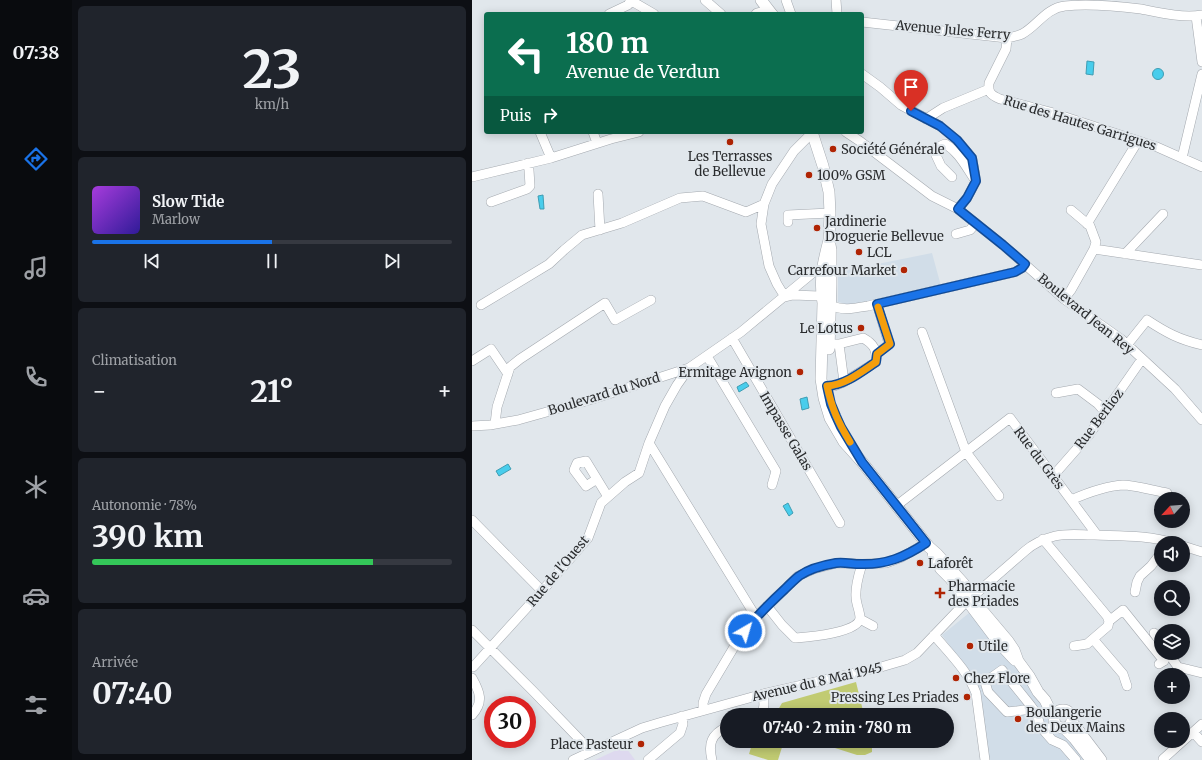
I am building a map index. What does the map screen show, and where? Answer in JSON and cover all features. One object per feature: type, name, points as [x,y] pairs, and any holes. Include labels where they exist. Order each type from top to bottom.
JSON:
[{"type":"main road","points":[[761,0],[770,12]]},
{"type":"main road","points":[[757,12],[761,0]]},
{"type":"main road","points":[[813,134],[823,166],[829,192],[830,213],[826,274],[831,305],[834,344],[826,373],[824,398],[830,418],[844,442],[862,462],[928,545],[933,557],[941,569],[981,609],[1008,641],[1014,650],[1018,661],[1029,676],[1043,687],[1061,720],[1091,760]]},
{"type":"main road","points":[[824,386],[821,367],[823,303],[821,284],[826,274]]},
{"type":"main road","points":[[1061,720],[1101,760]]},
{"type":"street","points":[[613,12],[628,5],[631,0],[651,12]]},
{"type":"street","points":[[705,0],[719,12]]},
{"type":"street","points":[[786,0],[790,12]]},
{"type":"street","points":[[836,0],[837,12]]},
{"type":"street","name":"Avenue Jules Ferry","points":[[864,22],[1007,38],[1022,34],[1057,4],[1125,7],[1181,16],[1199,16]]},
{"type":"street","points":[[1199,16],[1202,62]]},
{"type":"street","name":"Rue des Hautes Garrigues","points":[[1007,38],[1006,49],[989,83],[988,89],[994,96],[1157,146],[1202,167]]},
{"type":"street","points":[[1182,158],[1202,74]]},
{"type":"street","points":[[864,75],[901,105],[940,126],[957,140],[972,158],[976,181],[967,198],[958,209]]},
{"type":"street","points":[[926,119],[943,108],[988,89]]},
{"type":"street","points":[[541,134],[551,158]]},
{"type":"street","points":[[594,134],[597,143]]},
{"type":"street","points":[[472,177],[551,158],[631,134]]},
{"type":"street","points":[[810,134],[794,151],[772,184],[764,204],[761,224],[769,266],[785,297],[793,295],[819,296],[831,305],[850,309],[1015,272],[1022,268],[1025,264]]},
{"type":"street","name":"Boulevard Jean Rey","points":[[849,134],[932,196],[958,209],[1025,264],[1064,299],[1121,339],[1175,389],[1202,420]]},
{"type":"street","points":[[1087,224],[1138,141]]},
{"type":"street","points":[[952,177],[941,166],[934,151],[938,147],[945,144],[951,147],[958,154],[976,181]]},
{"type":"street","points":[[491,202],[527,189],[530,186],[528,163]]},
{"type":"street","points":[[598,194],[600,230]]},
{"type":"street","points":[[481,304],[549,264],[582,235],[622,223],[680,198],[703,196],[746,212],[764,204]]},
{"type":"street","points":[[1064,299],[1071,290],[1094,249],[1096,242],[1090,226],[1072,210]]},
{"type":"street","points":[[788,222],[788,215],[830,213]]},
{"type":"street","points":[[1125,254],[1164,214]]},
{"type":"street","points":[[956,234],[970,230],[976,223]]},
{"type":"street","points":[[1094,249],[1202,265]]},
{"type":"street","name":"Boulevard du Nord","points":[[472,426],[518,420],[593,399],[689,368],[732,338],[785,297],[815,271],[826,274]]},
{"type":"street","points":[[495,424],[497,407],[510,367],[520,359],[605,303],[615,320],[651,300]]},
{"type":"street","points":[[877,304],[890,344],[877,354]]},
{"type":"street","points":[[1127,345],[1147,320],[1170,334],[1186,341],[1202,344]]},
{"type":"street","points":[[922,332],[966,452],[999,496]]},
{"type":"street","name":"Impasse Galas","points":[[732,338],[840,523]]},
{"type":"street","points":[[824,386],[834,386],[844,382],[876,362],[877,354],[871,342],[863,338],[834,344],[844,382]]},
{"type":"street","points":[[472,361],[491,349],[508,374]]},
{"type":"street","points":[[707,356],[776,471],[772,485]]},
{"type":"street","name":"Rue Berlioz","points":[[1053,476],[1089,435],[1142,359]]},
{"type":"street","name":"Rue de l'Ouest","points":[[472,667],[542,591],[588,538],[601,503],[639,473],[649,442],[665,406],[689,368]]},
{"type":"street","points":[[1056,394],[1078,389],[1098,404],[1105,412]]},
{"type":"street","name":"Rue du Grès","points":[[896,506],[1010,418],[1098,535]]},
{"type":"street","points":[[649,442],[756,617]]},
{"type":"street","points":[[597,479],[608,497]]},
{"type":"street","points":[[1071,500],[1090,492],[1108,487],[1124,485],[1162,492]]},
{"type":"street","points":[[472,520],[542,591]]},
{"type":"street","points":[[1074,646],[1087,644],[1108,626],[1107,616],[1043,539],[1063,535],[1098,535],[1137,536],[1154,539]]},
{"type":"street","name":"Avenue du 8 Mai 1945","points":[[573,760],[642,728],[682,716],[763,694],[897,664],[917,653],[970,599],[1033,544],[1043,539]]},
{"type":"street","points":[[703,710],[702,703],[706,694],[734,647],[756,617],[798,576],[814,569],[837,563],[886,563],[928,545]]},
{"type":"street","points":[[1190,548],[1202,552]]},
{"type":"street","points":[[1135,592],[1140,576],[1154,562]]},
{"type":"street","points":[[767,606],[795,638],[822,636],[853,627],[858,624],[860,619],[856,597],[858,578],[862,564]]},
{"type":"street","points":[[1108,621],[1123,610],[1164,661],[1159,664]]},
{"type":"street","points":[[860,619],[873,626]]},
{"type":"street","points":[[472,630],[533,691],[590,752]]},
{"type":"street","points":[[934,635],[947,649],[973,684],[976,693],[985,760]]},
{"type":"street","points":[[1093,639],[1123,674],[1127,686]]},
{"type":"street","points":[[1173,660],[1178,667],[1202,673]]},
{"type":"street","points":[[472,667],[475,669],[476,673],[472,678],[479,693],[480,702],[478,708],[472,715]]},
{"type":"street","points":[[1033,709],[1007,712],[988,692],[986,682],[1002,670],[1036,712],[1040,725],[1045,732],[1052,740],[1063,744],[1076,760]]},
{"type":"street","points":[[976,693],[988,692]]},
{"type":"street","points":[[763,694],[764,708]]},
{"type":"street","points":[[648,760],[680,733],[683,724],[682,716]]},
{"type":"street","points":[[1045,732],[1061,720]]},
{"type":"street","points":[[1190,735],[1202,724]]},
{"type":"street","points":[[712,760],[710,745],[712,740],[720,731]]},
{"type":"street","points":[[1193,732],[1202,742]]},
{"type":"street","points":[[1163,759],[1175,748]]},
{"type":"shaded area","points":[[932,253],[941,286],[854,306],[838,302],[838,272]]},
{"type":"shaded area","points":[[969,613],[1012,662],[1048,711],[1050,721],[1056,730],[1065,733],[1087,760],[988,760],[976,682],[942,635]]},
{"type":"shaded area","points":[[623,747],[627,749],[635,760],[595,760]]},
{"type":"green space","points":[[856,682],[862,708],[779,708],[782,703]]},
{"type":"green space","points":[[751,748],[782,748],[778,760],[768,760],[749,754]]},
{"type":"green space","points":[[835,748],[872,748],[872,752],[865,755],[857,755]]},
{"type":"water","points":[[1087,61],[1094,62],[1093,75],[1086,74]]},
{"type":"water","points":[[1158,68],[1162,70],[1164,74],[1162,78],[1158,80],[1154,78],[1152,74],[1154,70]]},
{"type":"water","points":[[543,195],[544,209],[540,209],[538,196]]},
{"type":"water","points":[[746,382],[749,386],[739,392],[737,387]]},
{"type":"water","points":[[807,397],[809,408],[802,410],[800,399]]},
{"type":"water","points":[[508,464],[511,469],[499,476],[496,471]]},
{"type":"water","points":[[788,503],[793,513],[789,516],[783,506]]},
{"type":"slow traffic","points":[[850,442],[841,427],[831,404],[827,386],[834,386],[844,382],[876,362],[877,354],[890,344],[878,307]]},
{"type":"place","name":"Les Terrasses de Bellevue","points":[[730,142]]},
{"type":"place","name":"Société Générale","points":[[833,149]]},
{"type":"place","name":"100% GSM","points":[[809,175]]},
{"type":"place","name":"Jardinerie Droguerie Bellevue","points":[[817,228]]},
{"type":"place","name":"LCL","points":[[859,252]]},
{"type":"place","name":"Carrefour Market","points":[[904,270]]},
{"type":"place","name":"Le Lotus","points":[[861,328]]},
{"type":"place","name":"Ermitage Avignon","points":[[800,372]]},
{"type":"place","name":"Laforêt","points":[[920,563]]},
{"type":"place","name":"Pharmacie des Priades","points":[[940,593]]},
{"type":"place","name":"Utile","points":[[970,646]]},
{"type":"place","name":"Chez Flore","points":[[956,678]]},
{"type":"place","name":"Pressing Les Priades","points":[[967,697]]},
{"type":"place","name":"Boulangerie des Deux Mains","points":[[1018,719]]},
{"type":"place","name":"Place Pasteur","points":[[641,744]]},
{"type":"route","points":[[745,631],[756,617],[780,593],[798,576],[806,572],[837,563],[886,563],[902,557],[926,543],[877,483],[862,462],[841,427],[831,404],[827,386],[834,386],[844,382],[876,362],[877,354],[890,344],[877,304],[1015,272],[1022,268],[1025,264],[958,209],[967,198],[976,181],[972,158],[957,140],[940,126],[911,111]]}]
